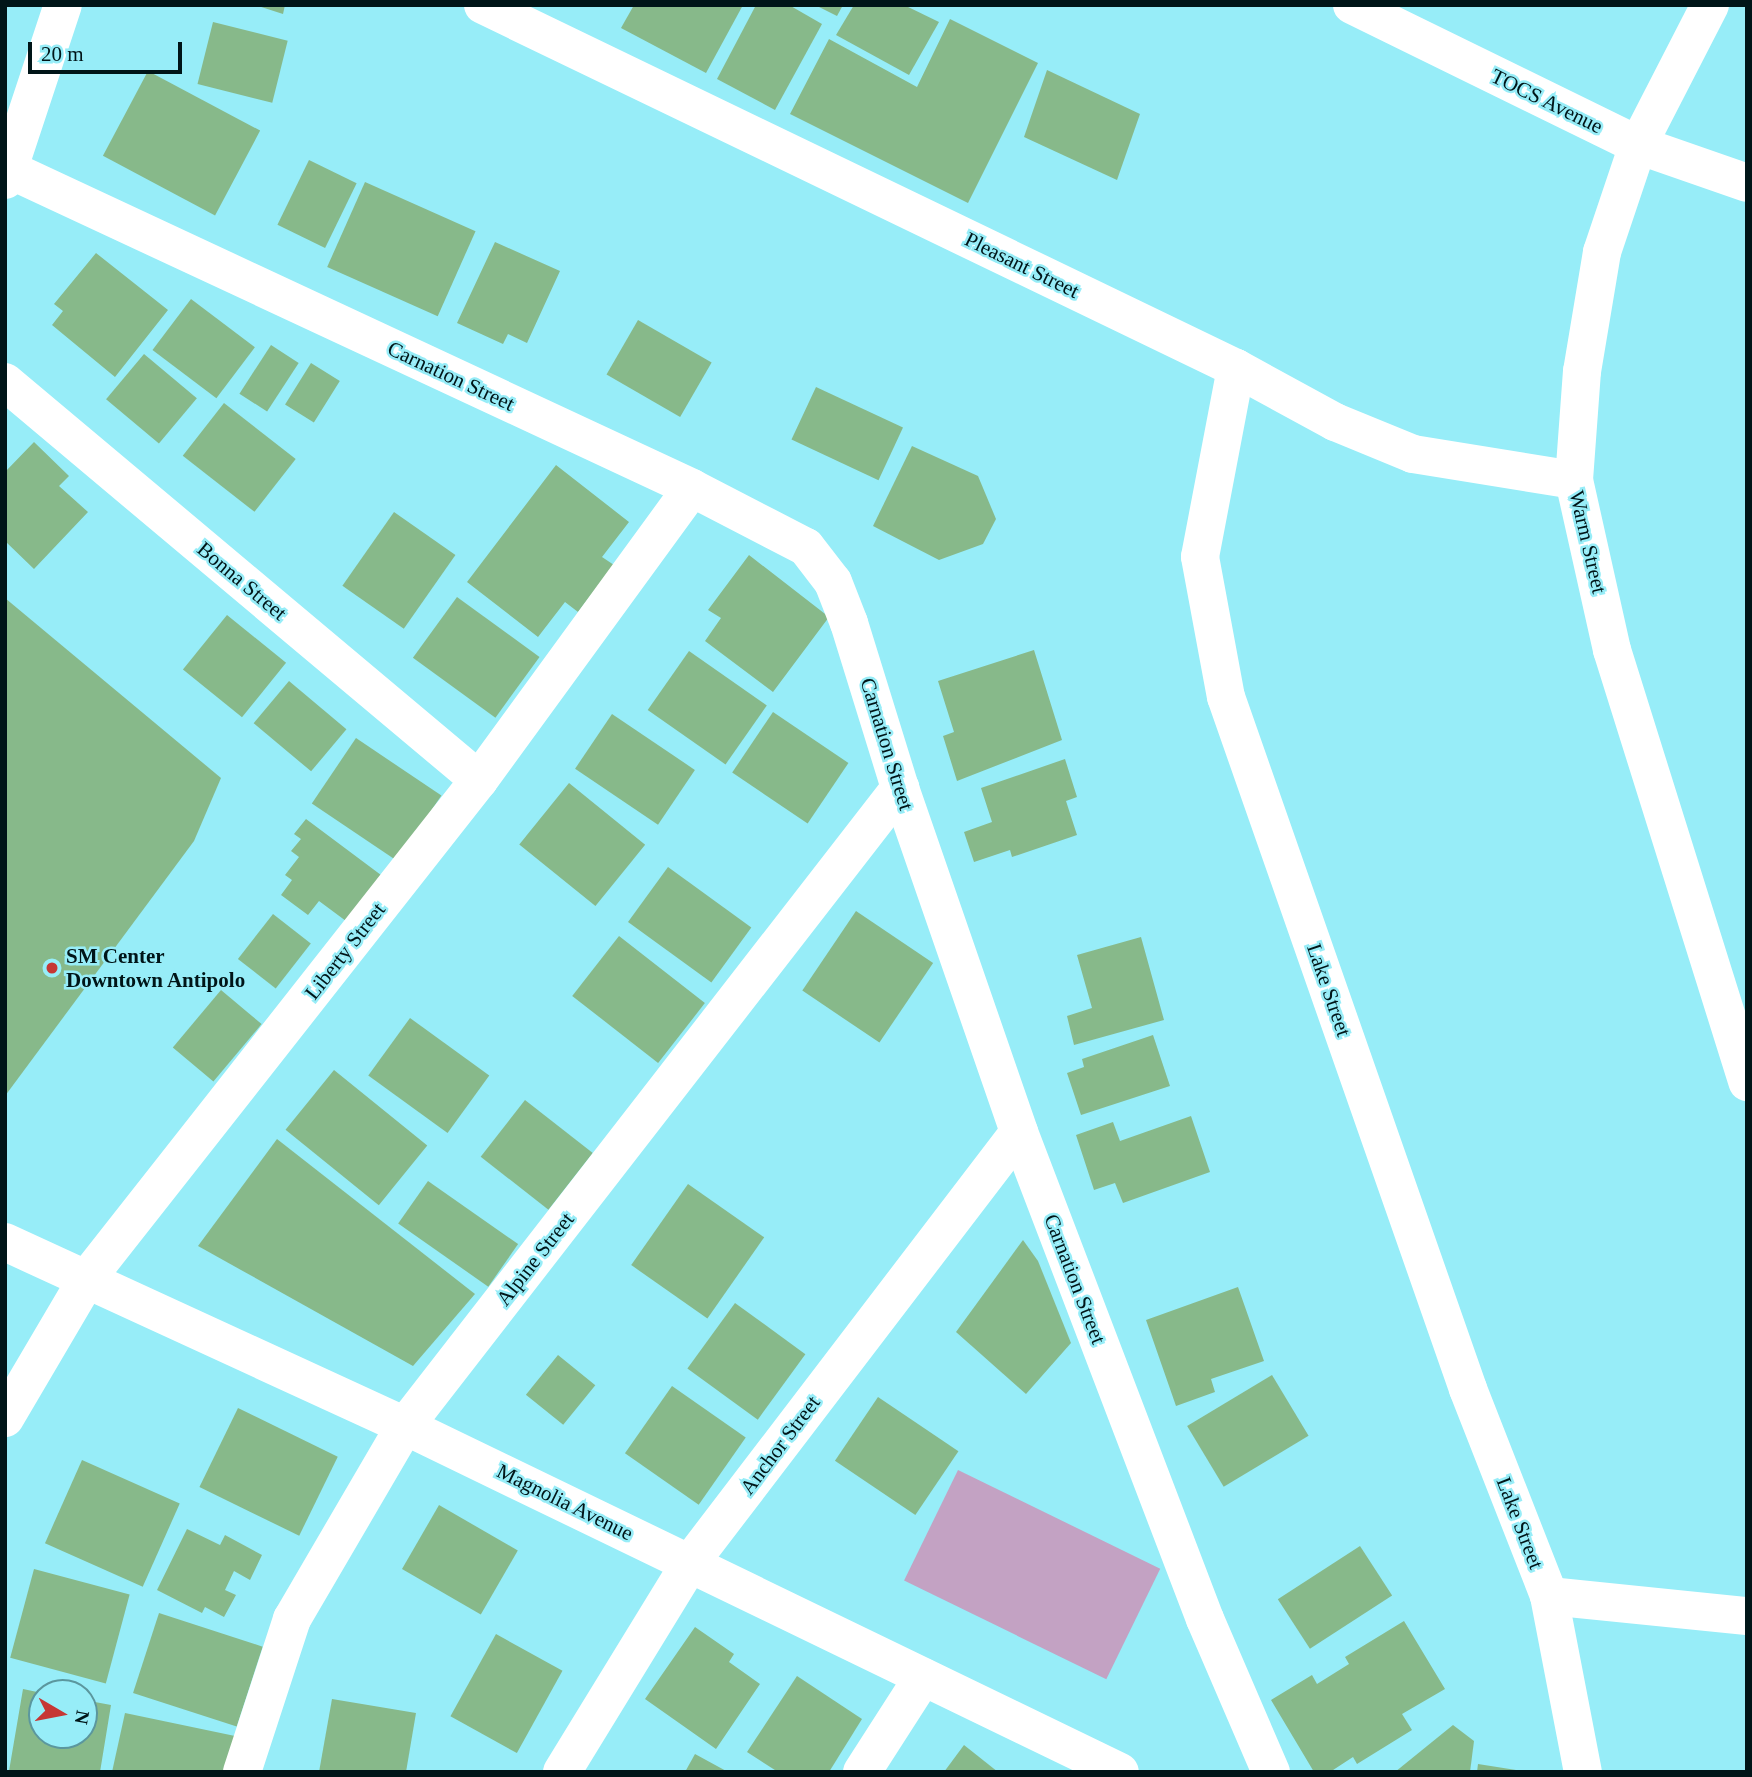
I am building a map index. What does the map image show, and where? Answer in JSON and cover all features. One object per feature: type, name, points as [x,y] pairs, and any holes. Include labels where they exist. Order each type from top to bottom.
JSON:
[{"type":"street","points":[[7,175],[63,5]]},
{"type":"street","name":"Pleasant Street","points":[[483,5],[1236,368],[1335,422],[1413,454],[1574,480]]},
{"type":"street","name":"TOCS Avenue","points":[[1352,5],[1638,145],[1747,183]]},
{"type":"street","name":"Warm Street","points":[[1710,5],[1638,145],[1602,252],[1582,371],[1574,480],[1612,650],[1747,1082]]},
{"type":"street","name":"Carnation Street","points":[[7,175],[692,488],[806,547],[833,582],[900,788],[1019,1132],[1205,1619],[1271,1772]]},
{"type":"street","name":"Lake Street","points":[[1236,368],[1200,557],[1226,697],[1468,1389],[1549,1596],[1583,1772]]},
{"type":"street","name":"Bonna Street","points":[[5,382],[479,780]]},
{"type":"street","name":"Liberty Street","points":[[5,1418],[88,1277],[479,780],[692,488]]},
{"type":"street","name":"Alpine Street","points":[[242,1772],[292,1619],[405,1426],[900,788]]},
{"type":"street","name":"Anchor Street","points":[[562,1772],[690,1563],[1019,1132]]},
{"type":"street","name":"Magnolia Avenue","points":[[5,1242],[88,1277],[405,1426],[1120,1772]]},
{"type":"street","points":[[1549,1596],[1747,1616]]},
{"type":"street","points":[[862,1772],[923,1677]]},
{"type":"shaded area","points":[[958,1470],[1160,1569],[1106,1679],[904,1581]]},
{"type":"building","points":[[255,5],[285,5],[283,14]]},
{"type":"building","points":[[634,5],[743,5],[706,73],[621,28]]},
{"type":"building","points":[[756,5],[789,5],[822,24],[775,110],[717,79]]},
{"type":"building","points":[[815,5],[843,5],[837,16]]},
{"type":"building","points":[[854,5],[904,5],[939,22],[909,75],[836,35]]},
{"type":"building","points":[[950,19],[1038,63],[968,203],[790,114],[829,39],[917,87]]},
{"type":"building","points":[[213,22],[288,41],[272,103],[198,84]]},
{"type":"building","points":[[1047,70],[1140,114],[1117,180],[1024,137]]},
{"type":"building","points":[[148,71],[260,131],[215,215],[103,156]]},
{"type":"building","points":[[309,160],[357,183],[325,248],[277,225]]},
{"type":"building","points":[[365,182],[476,231],[438,316],[327,267]]},
{"type":"building","points":[[495,242],[560,271],[527,343],[508,334],[503,344],[457,323]]},
{"type":"building","points":[[96,253],[168,310],[115,377],[52,325],[63,311],[54,304]]},
{"type":"building","points":[[191,299],[255,347],[216,398],[152,350]]},
{"type":"building","points":[[638,320],[712,362],[680,417],[606,375]]},
{"type":"building","points":[[271,345],[299,363],[267,412],[239,394]]},
{"type":"building","points":[[144,354],[197,398],[159,444],[106,399]]},
{"type":"building","points":[[311,363],[340,381],[314,423],[285,405]]},
{"type":"building","points":[[816,387],[903,428],[878,480],[791,440]]},
{"type":"building","points":[[224,403],[296,459],[254,512],[183,456]]},
{"type":"building","points":[[34,442],[69,476],[59,486],[88,512],[34,569],[5,541],[5,472]]},
{"type":"building","points":[[912,446],[978,476],[996,519],[983,544],[939,560],[873,526]]},
{"type":"building","points":[[556,465],[629,522],[602,557],[614,565],[578,612],[565,602],[538,637],[467,582]]},
{"type":"building","points":[[394,512],[455,555],[404,629],[342,586]]},
{"type":"building","points":[[749,555],[829,617],[773,692],[705,641],[721,618],[708,610]]},
{"type":"building","points":[[457,597],[540,657],[495,718],[413,658]]},
{"type":"building","name":"SM Center Downtown Antipolo","points":[[5,598],[221,778],[194,841],[5,1096]]},
{"type":"building","points":[[227,615],[286,663],[242,717],[183,669]]},
{"type":"building","points":[[1034,650],[1062,740],[957,781],[943,736],[954,732],[938,681]]},
{"type":"building","points":[[689,651],[767,705],[726,764],[648,710]]},
{"type":"building","points":[[289,681],[346,729],[311,771],[254,723]]},
{"type":"building","points":[[773,712],[848,763],[808,823],[732,773]]},
{"type":"building","points":[[612,714],[695,770],[658,825],[575,769]]},
{"type":"building","points":[[356,738],[441,796],[397,861],[312,803]]},
{"type":"building","points":[[1065,759],[1077,797],[1066,801],[1077,835],[1012,857],[1010,850],[974,862],[964,832],[992,822],[981,788]]},
{"type":"building","points":[[569,783],[645,845],[595,906],[519,844]]},
{"type":"building","points":[[306,819],[385,878],[350,924],[319,901],[308,915],[281,895],[292,880],[285,875],[299,857],[291,851],[301,839],[294,834]]},
{"type":"building","points":[[668,867],[751,928],[711,983],[628,922]]},
{"type":"building","points":[[856,911],[933,963],[879,1043],[802,991]]},
{"type":"building","points":[[273,914],[311,944],[276,988],[238,959]]},
{"type":"building","points":[[619,936],[705,1003],[658,1063],[572,996]]},
{"type":"building","points":[[1141,937],[1164,1020],[1074,1045],[1067,1016],[1092,1008],[1077,955]]},
{"type":"building","points":[[221,990],[262,1024],[213,1082],[173,1047]]},
{"type":"building","points":[[410,1018],[489,1076],[448,1133],[368,1075]]},
{"type":"building","points":[[1153,1035],[1170,1086],[1081,1115],[1067,1073],[1084,1067],[1082,1059]]},
{"type":"building","points":[[334,1070],[427,1146],[379,1205],[286,1130]]},
{"type":"building","points":[[525,1100],[593,1153],[548,1210],[481,1157]]},
{"type":"building","points":[[1191,1116],[1210,1172],[1123,1203],[1115,1183],[1094,1190],[1076,1135],[1113,1122],[1120,1141]]},
{"type":"building","points":[[277,1139],[475,1294],[413,1366],[198,1246]]},
{"type":"building","points":[[428,1181],[518,1244],[488,1287],[398,1224]]},
{"type":"building","points":[[688,1184],[764,1237],[707,1318],[631,1265]]},
{"type":"building","points":[[1023,1240],[1038,1261],[1071,1343],[1026,1394],[956,1332]]},
{"type":"building","points":[[1238,1287],[1264,1361],[1211,1379],[1215,1392],[1176,1406],[1146,1320]]},
{"type":"building","points":[[735,1303],[805,1354],[758,1420],[687,1369]]},
{"type":"building","points":[[558,1355],[595,1385],[563,1425],[526,1395]]},
{"type":"building","points":[[1272,1375],[1309,1436],[1224,1487],[1187,1426]]},
{"type":"building","points":[[672,1386],[746,1438],[699,1505],[625,1453]]},
{"type":"building","points":[[878,1397],[958,1451],[915,1515],[835,1461]]},
{"type":"building","points":[[238,1408],[338,1457],[299,1536],[199,1487]]},
{"type":"building","points":[[82,1460],[180,1504],[143,1587],[45,1543]]},
{"type":"building","points":[[439,1505],[518,1550],[481,1615],[402,1569]]},
{"type":"building","points":[[187,1529],[220,1545],[225,1535],[262,1555],[250,1580],[234,1571],[225,1590],[236,1595],[224,1617],[205,1607],[202,1613],[157,1590]]},
{"type":"building","points":[[1360,1546],[1392,1595],[1310,1649],[1278,1599]]},
{"type":"building","points":[[34,1569],[130,1595],[106,1683],[98,1679],[10,1658]]},
{"type":"building","points":[[159,1613],[263,1647],[237,1727],[133,1693]]},
{"type":"building","points":[[1404,1621],[1445,1689],[1402,1714],[1412,1730],[1357,1764],[1353,1757],[1330,1772],[1314,1772],[1271,1700],[1312,1675],[1317,1684],[1349,1664],[1345,1657]]},
{"type":"building","points":[[695,1627],[734,1654],[729,1662],[760,1684],[716,1749],[645,1699]]},
{"type":"building","points":[[496,1634],[562,1671],[517,1753],[450,1716]]},
{"type":"building","points":[[797,1676],[862,1719],[829,1772],[778,1772],[747,1752]]},
{"type":"building","points":[[23,1689],[28,1690],[28,1749],[98,1749],[98,1703],[111,1705],[100,1772],[9,1771]]},
{"type":"building","points":[[332,1699],[416,1713],[406,1772],[319,1772]]},
{"type":"building","points":[[125,1713],[235,1736],[228,1771],[112,1772]]},
{"type":"building","points":[[1453,1725],[1474,1741],[1470,1772],[1395,1772]]},
{"type":"building","points":[[964,1745],[998,1772],[944,1772]]},
{"type":"building","points":[[695,1754],[728,1772],[685,1772]]},
{"type":"building","points":[[1478,1764],[1516,1770],[1516,1772],[1477,1772]]},
{"type":"place","name":"SM Center Downtown Antipolo","points":[[52,968]]}]
